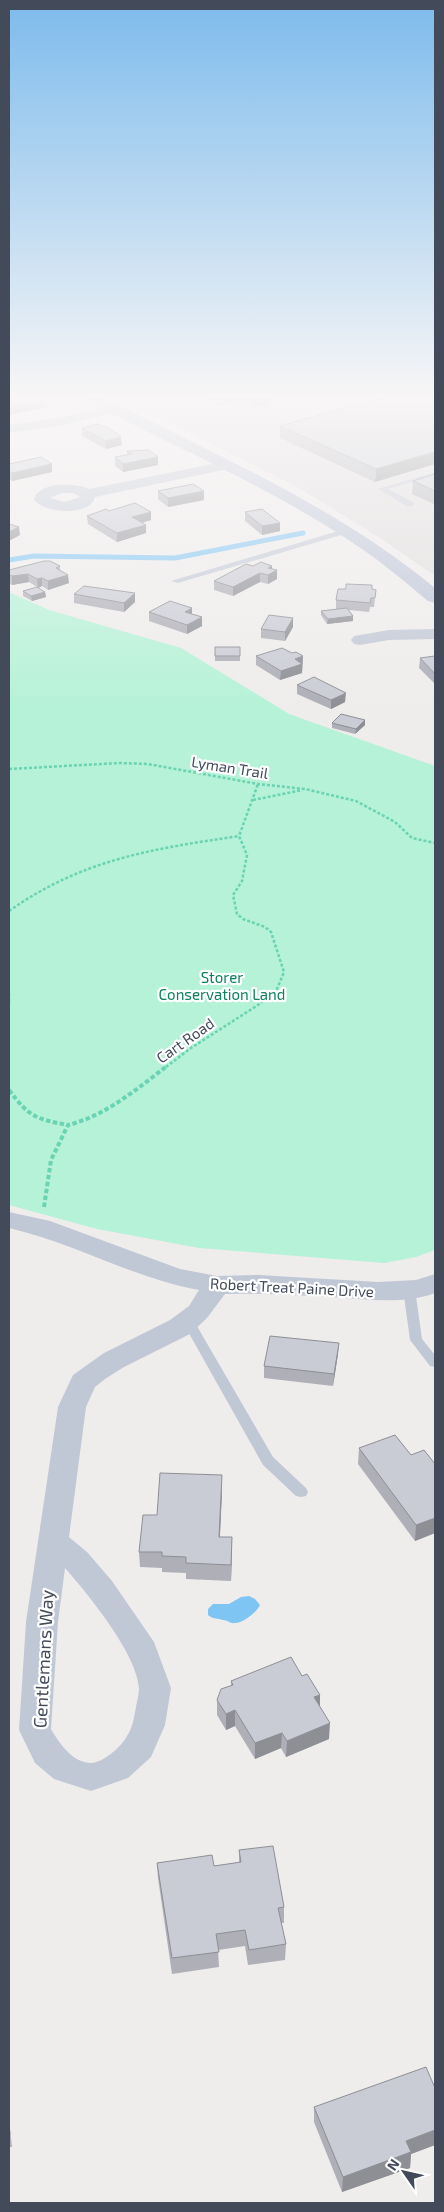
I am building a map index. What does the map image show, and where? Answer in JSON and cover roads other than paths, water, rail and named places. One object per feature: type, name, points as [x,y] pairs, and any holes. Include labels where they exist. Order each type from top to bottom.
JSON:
[{"type":"street","points":[[297,501],[398,567],[435,597]]},
{"type":"street","points":[[360,640],[389,635],[435,634]]},
{"type":"street","name":"Robert Treat Paine Drive","points":[[9,1220],[41,1227],[175,1277],[217,1285],[259,1284],[378,1291],[409,1289],[435,1284]]},
{"type":"street","name":"Gentlemans Way","points":[[52,1541],[76,1560],[102,1589],[142,1651],[155,1688],[149,1725],[139,1747],[116,1768],[91,1777],[66,1769],[53,1759],[47,1753],[36,1730],[42,1622],[52,1541],[72,1407],[83,1382],[94,1372],[180,1327],[198,1312],[217,1285]]},
{"type":"lane","points":[[404,501],[410,504]]},
{"type":"lane","points":[[175,581],[216,570],[314,538],[345,531]]},
{"type":"lane","points":[[409,1289],[416,1340],[435,1363]]},
{"type":"lane","points":[[188,1321],[268,1461],[301,1492]]},
{"type":"water","points":[[249,1596],[260,1605],[253,1614],[238,1623],[232,1623],[208,1615],[208,1609],[213,1604],[229,1604],[241,1597]]},
{"type":"waterway","points":[[9,560],[34,556],[175,558],[303,533]]},
{"type":"park label","name":"Storer Conservation Land","points":[[222,986]]}]
